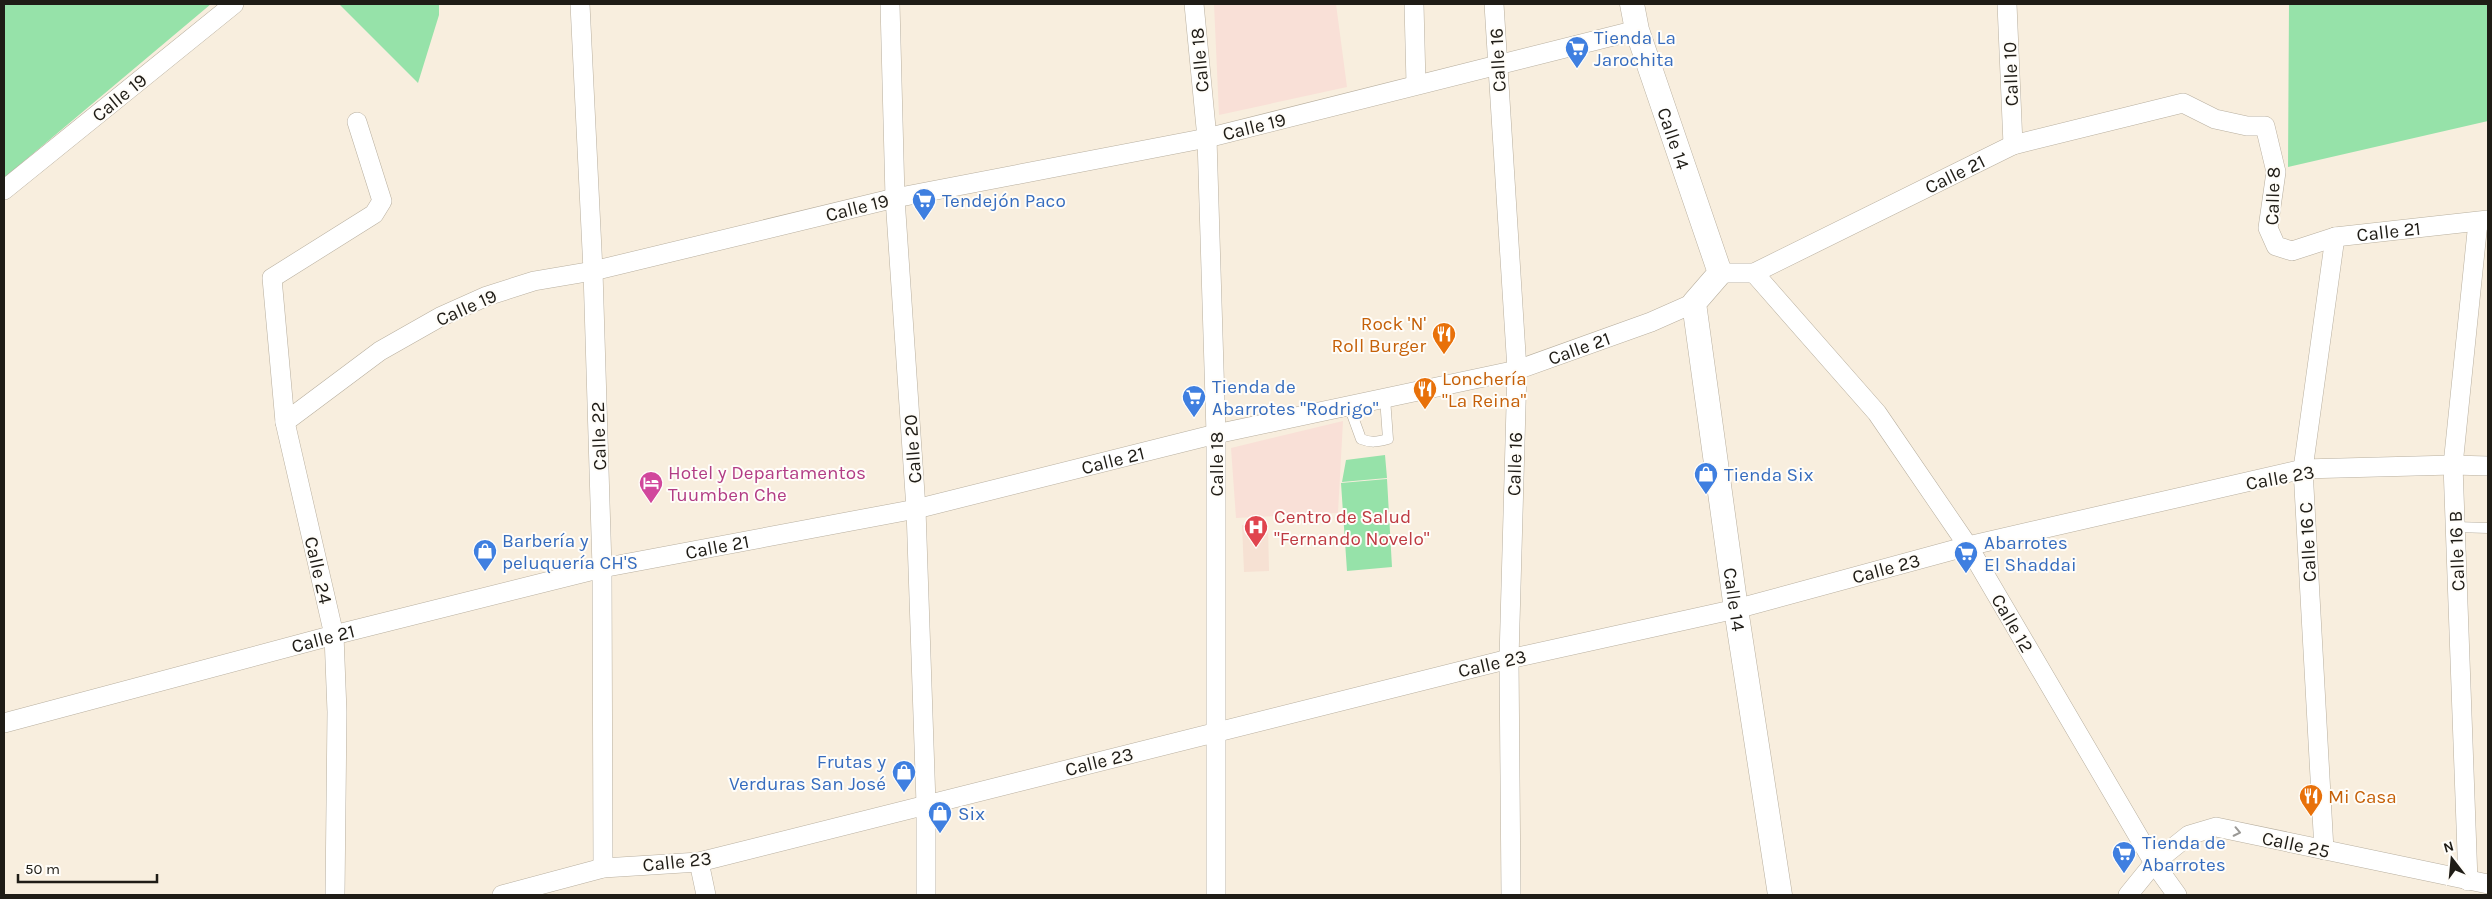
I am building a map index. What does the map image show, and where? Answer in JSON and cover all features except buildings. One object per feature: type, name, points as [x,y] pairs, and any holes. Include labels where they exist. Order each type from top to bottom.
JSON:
[{"type":"street","name":"Calle 19","points":[[4,190],[234,4]]},
{"type":"street","name":"Calle 22","points":[[580,4],[593,271],[602,568],[603,868]]},
{"type":"street","name":"Calle 20","points":[[890,4],[895,198],[916,509],[926,804],[926,895]]},
{"type":"street","name":"Calle 18","points":[[1194,4],[1207,138],[1216,434],[1214,733],[1216,895]]},
{"type":"street","points":[[1414,4],[1416,84]]},
{"type":"street","name":"Calle 16","points":[[1494,4],[1496,64],[1517,370],[1509,659],[1511,895]]},
{"type":"street","name":"Calle 14","points":[[1632,4],[1637,30],[1720,273]]},
{"type":"street","name":"Calle 10","points":[[2007,4],[2013,145]]},
{"type":"street","name":"Calle 19","points":[[285,422],[380,351],[440,317],[487,296],[534,281],[593,271],[895,198],[1207,138],[1637,30]]},
{"type":"street","name":"Calle 21","points":[[4,723],[334,635],[602,568],[916,509],[1216,434],[1517,370],[1651,322],[1694,303],[1720,273],[1754,273],[2013,145],[2183,103]]},
{"type":"street","name":"Calle 8","points":[[2183,103],[2215,119],[2246,126],[2265,126],[2276,172],[2268,228],[2276,246],[2292,252]]},
{"type":"street","name":"Calle 24","points":[[335,895],[337,712],[334,635],[285,422],[272,278],[374,214],[382,201],[357,122]]},
{"type":"street","name":"Calle 21","points":[[2292,252],[2335,237],[2483,221]]},
{"type":"street","name":"Calle 16 B","points":[[2468,881],[2453,464],[2483,221]]},
{"type":"street","name":"Calle 16 C","points":[[2324,850],[2303,469],[2335,237]]},
{"type":"street","name":"Calle 12","points":[[1754,273],[1877,413],[1968,546],[2154,863],[2177,895]]},
{"type":"street","name":"Calle 14","points":[[1694,303],[1698,350],[1780,895]]},
{"type":"street","name":"Calle 23","points":[[502,895],[603,868],[699,862],[1509,659],[1736,609],[1968,546],[2303,469],[2453,464],[2488,466]]},
{"type":"street","name":"Calle 25","points":[[2128,895],[2154,863],[2189,835],[2216,827],[2488,884]]},
{"type":"street","points":[[699,862],[706,895]]},
{"type":"lane","points":[[1349,406],[1361,439],[1370,443],[1378,442],[1388,439],[1385,398]]},
{"type":"lane","points":[[2456,527],[2488,528]]},
{"type":"shaded area","points":[[1214,4],[1336,4],[1347,87],[1219,115]]},
{"type":"shaded area","points":[[1343,421],[1338,513],[1236,518],[1231,448]]},
{"type":"shaded area","name":"Centro de Salud \"Fernando Novelo\"","points":[[1268,524],[1269,571],[1244,572],[1242,525]]},
{"type":"green space","points":[[4,4],[211,4],[4,178]]},
{"type":"green space","points":[[339,4],[439,4],[439,15],[418,83]]},
{"type":"green space","points":[[2289,4],[2488,4],[2488,121],[2288,167]]},
{"type":"green space","points":[[1385,455],[1387,478],[1342,482],[1346,460]]},
{"type":"green space","points":[[1387,479],[1392,567],[1347,571],[1341,483]]},
{"type":"place","name":"Tienda La Jarochita","points":[[1577,69]]},
{"type":"place","name":"Tendejón Paco","points":[[924,221]]},
{"type":"place","name":"Rock 'N' Roll Burger","points":[[1444,355]]},
{"type":"place","name":"Lonchería \"La Reina\"","points":[[1425,410]]},
{"type":"place","name":"Tienda de Abarrotes \"Rodrigo\"","points":[[1194,418]]},
{"type":"place","name":"Tienda Six","points":[[1706,495]]},
{"type":"place","name":"Hotel y Departamentos Tuumben Che","points":[[651,504]]},
{"type":"place","name":"Centro de Salud \"Fernando Novelo\"","points":[[1256,548]]},
{"type":"place","name":"Barbería y peluquería CH'S","points":[[485,572]]},
{"type":"place","name":"Abarrotes El Shaddai","points":[[1966,574]]},
{"type":"place","name":"Frutas y Verduras San José","points":[[904,793]]},
{"type":"place","name":"Mi Casa","points":[[2311,817]]},
{"type":"place","name":"Six","points":[[940,834]]},
{"type":"place","name":"Tienda de Abarrotes","points":[[2124,874]]}]
